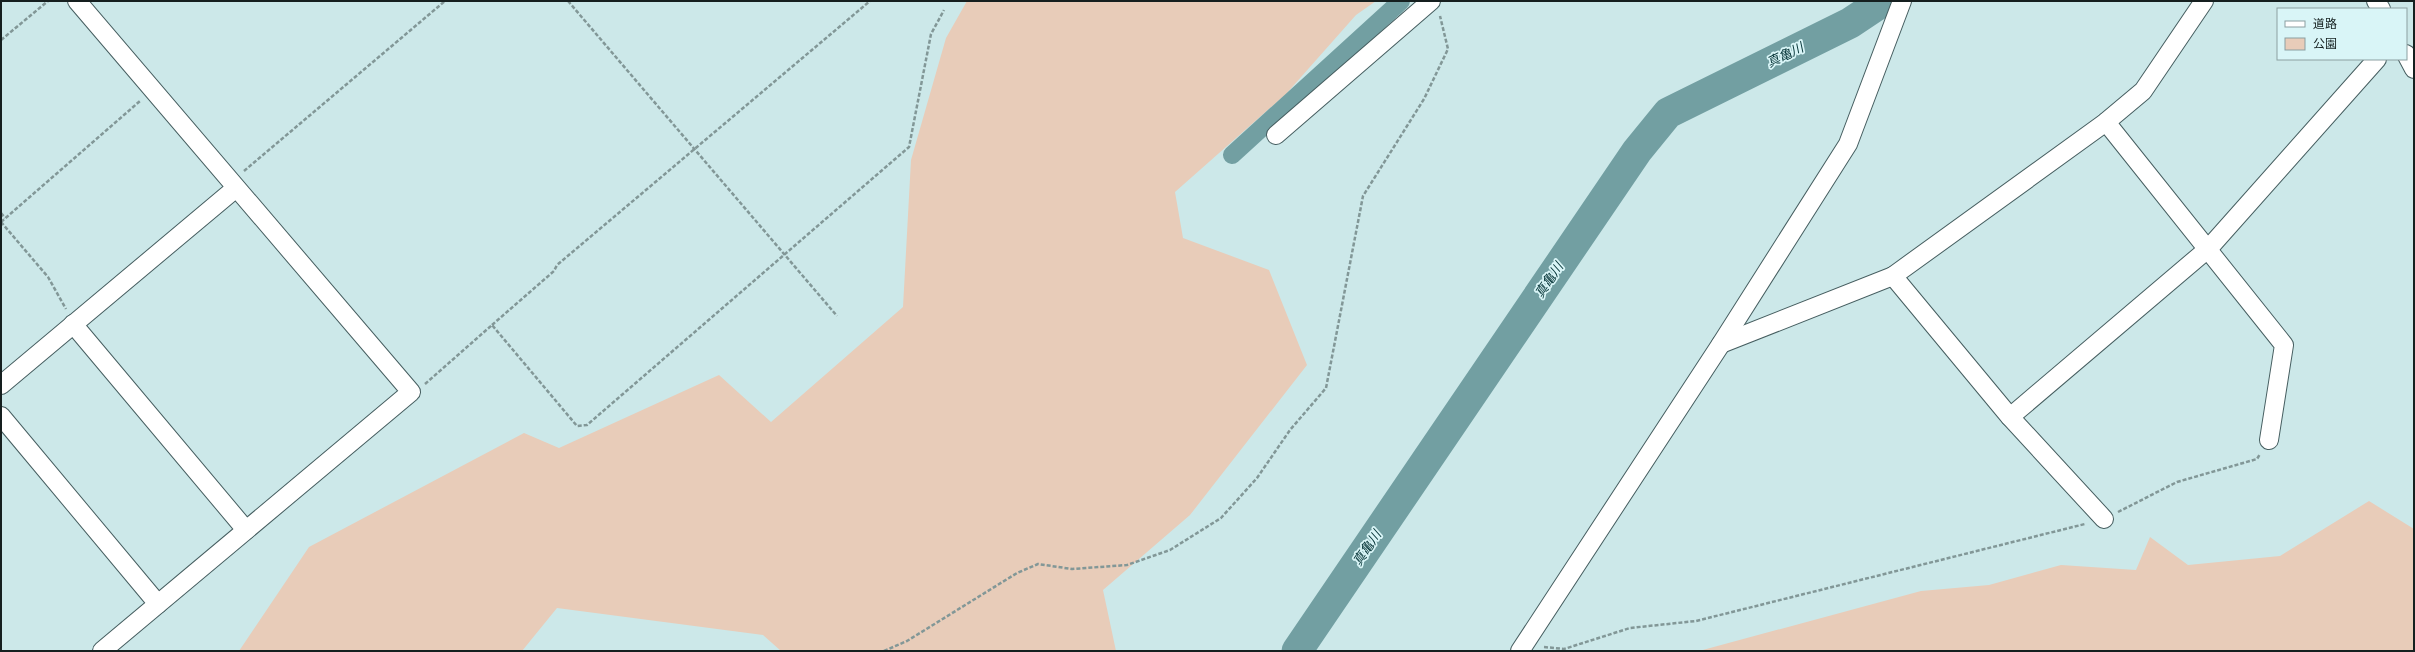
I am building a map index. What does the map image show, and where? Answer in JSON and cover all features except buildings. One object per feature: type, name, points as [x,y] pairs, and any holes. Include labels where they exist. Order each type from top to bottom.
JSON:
[{"type":"street","points":[[77,1],[411,392],[102,651]]},
{"type":"street","points":[[1721,344],[1893,276],[2106,122],[2143,91],[2204,1]]},
{"type":"street","points":[[1522,648],[1721,344],[1848,144],[1902,2]]},
{"type":"street","points":[[1276,135],[1435,8]]},
{"type":"street","points":[[2407,56],[2414,69]]},
{"type":"street","points":[[2010,417],[2209,248],[2376,60]]},
{"type":"street","points":[[2106,122],[2209,248],[2284,345],[2269,440]]},
{"type":"street","points":[[1,385],[234,185]]},
{"type":"street","points":[[1893,276],[2010,417],[2104,519]]},
{"type":"street","points":[[73,324],[246,530]]},
{"type":"street","points":[[1,416],[158,604]]},
{"type":"path","points":[[1,40],[48,1]]},
{"type":"path","points":[[234,185],[445,1]]},
{"type":"path","points":[[568,1],[837,316]]},
{"type":"path","points":[[411,392],[422,387],[554,271],[557,265],[870,1]]},
{"type":"path","points":[[884,651],[907,640],[1017,573],[1038,564],[1072,569],[1127,565],[1170,550],[1221,518],[1257,478],[1290,430],[1326,388],[1363,196],[1424,99],[1448,48],[1435,8]]},
{"type":"path","points":[[492,325],[577,426],[587,425],[909,147],[931,34],[944,10]]},
{"type":"path","points":[[73,324],[62,300],[48,277],[1,222],[153,90]]},
{"type":"path","points":[[1,213],[5,218]]},
{"type":"path","points":[[1522,648],[1564,649],[1630,628],[1696,621],[2104,519],[2177,482],[2257,459],[2269,440]]},
{"type":"green space","points":[[967,1],[1376,1],[1356,15],[1286,94],[1175,192],[1183,238],[1269,270],[1307,365],[1190,515],[1103,590],[1116,651],[781,651],[763,635],[557,608],[522,651],[239,651],[309,547],[524,433],[559,448],[719,375],[771,422],[903,307],[911,160],[946,38]]},
{"type":"green space","points":[[2369,501],[2414,529],[2414,651],[1699,651],[1921,591],[1989,585],[2061,565],[2136,570],[2150,537],[2188,565],[2280,556]]},
{"type":"waterway","points":[[1232,155],[1401,1]]},
{"type":"waterway","name":"真亀川","points":[[1297,651],[1637,151],[1668,113],[1850,23],[1883,1]]}]
